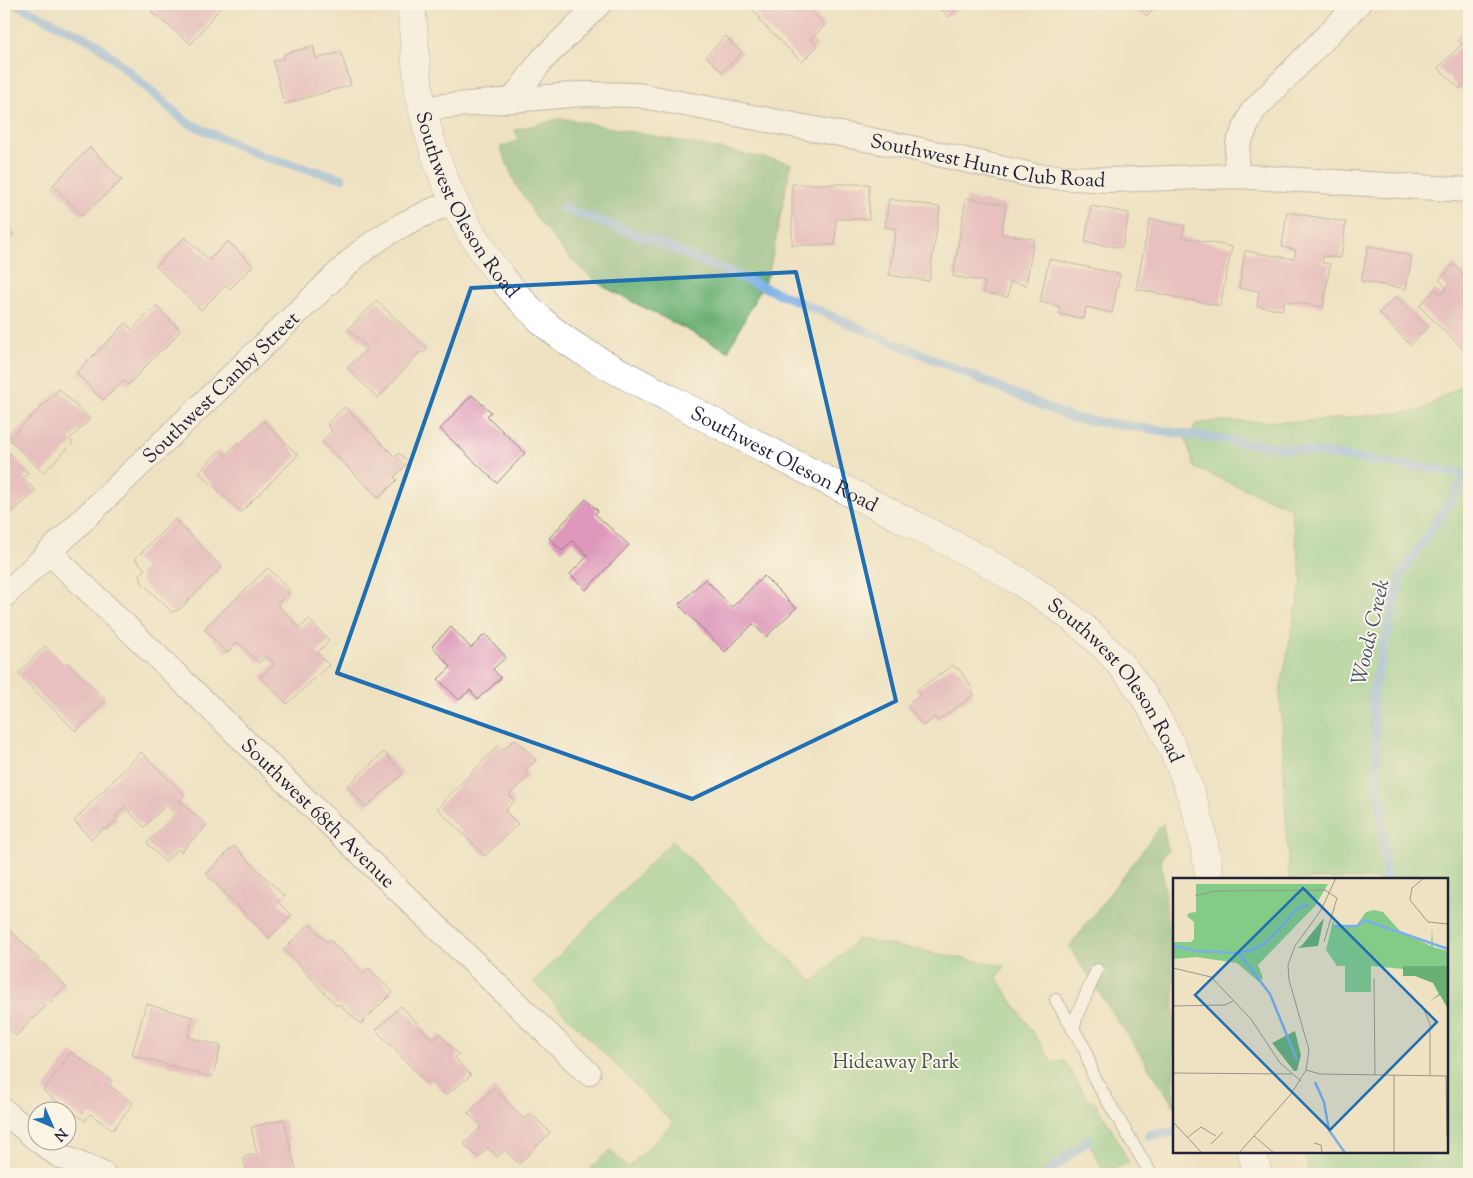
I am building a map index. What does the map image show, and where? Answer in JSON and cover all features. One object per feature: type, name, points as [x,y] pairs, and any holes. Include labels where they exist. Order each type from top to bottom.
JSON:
[{"type":"main road","name":"Southwest Oleson Road","points":[[411,4],[423,108],[436,156],[454,201],[478,245],[510,288],[546,324],[601,362],[718,425],[952,544],[1047,598],[1072,616],[1128,674],[1146,700],[1165,735],[1198,818],[1210,878]]},
{"type":"main road","points":[[1252,1153],[1258,1174]]},
{"type":"street","points":[[423,108],[512,99],[542,60],[599,4]]},
{"type":"street","points":[[1235,176],[1238,144],[1253,111],[1358,4]]},
{"type":"street","name":"Southwest Hunt Club Road","points":[[512,99],[582,94],[638,95],[662,98],[1036,176],[1110,180],[1235,176],[1469,190]]},
{"type":"street","name":"Southwest Canby Street","points":[[4,596],[356,256],[380,236],[406,221],[454,201]]},
{"type":"street","name":"Southwest 68th Avenue","points":[[49,552],[588,1072]]},
{"type":"street","points":[[4,1111],[28,1131]]},
{"type":"street","points":[[51,1150],[58,1155],[103,1174]]},
{"type":"lane","points":[[1074,1030],[1077,1015],[1097,970]]},
{"type":"lane","points":[[1056,1000],[1084,1050],[1094,1078],[1151,1174]]},
{"type":"highlighted area","points":[[796,272],[896,701],[692,799],[337,673],[471,288]]},
{"type":"green space","points":[[562,118],[791,163],[769,273],[728,351],[604,287],[564,252],[536,217],[515,183],[500,147],[519,140],[515,130]]},
{"type":"green space","points":[[1469,381],[1469,1174],[1310,1174],[1303,1153],[1448,1153],[1448,878],[1289,878],[1280,691],[1302,581],[1291,508],[1195,468],[1186,440],[1196,424],[1220,421],[1298,422],[1420,411]]},
{"type":"green space","points":[[1163,823],[1168,851],[1161,858],[1173,972],[1173,1104],[1069,947]]},
{"type":"green space","name":"Hideaway Park","points":[[672,841],[813,982],[857,939],[1005,966],[997,978],[1053,1063],[1064,1061],[1088,1100],[1094,1102],[1111,1128],[1129,1163],[1104,1172],[1088,1141],[1046,1174],[585,1174],[610,1150],[628,1168],[673,1123],[533,982]]},
{"type":"building","points":[[158,4],[223,4],[191,44],[151,12]]},
{"type":"building","points":[[750,4],[804,4],[825,25],[811,39],[818,46],[802,62],[759,20],[760,18],[752,9],[754,7]]},
{"type":"building","points":[[936,4],[963,4],[949,17]]},
{"type":"building","points":[[1134,4],[1160,4],[1147,16]]},
{"type":"building","points":[[1469,22],[1469,30],[1465,26]]},
{"type":"building","points":[[1469,30],[1469,94],[1462,86],[1460,89],[1438,68],[1462,44],[1458,41]]},
{"type":"building","points":[[726,36],[742,53],[722,72],[706,56]]},
{"type":"building","points":[[313,46],[316,59],[341,52],[351,85],[284,104],[273,61],[284,58],[284,54]]},
{"type":"building","points":[[90,147],[122,180],[82,216],[53,185]]},
{"type":"building","points":[[792,184],[869,184],[869,219],[836,219],[835,245],[792,245]]},
{"type":"building","points":[[966,198],[1006,205],[1001,234],[1034,239],[1026,285],[1010,282],[1008,297],[983,293],[985,282],[953,276]]},
{"type":"building","points":[[889,199],[940,207],[929,281],[889,275],[896,229],[885,227]]},
{"type":"building","points":[[1091,206],[1129,213],[1122,248],[1085,242]]},
{"type":"building","points":[[1287,212],[1346,222],[1341,258],[1323,256],[1322,263],[1330,264],[1323,307],[1284,301],[1283,310],[1257,306],[1259,291],[1239,288],[1245,251],[1294,259],[1296,250],[1282,247]]},
{"type":"building","points":[[1150,219],[1185,226],[1182,237],[1232,247],[1220,306],[1136,289]]},
{"type":"building","points":[[4,224],[14,234],[4,244]]},
{"type":"building","points":[[185,237],[209,260],[228,241],[253,266],[230,289],[226,285],[201,310],[156,266]]},
{"type":"building","points":[[1368,246],[1412,256],[1406,289],[1361,281]]},
{"type":"building","points":[[1049,259],[1120,274],[1112,313],[1086,307],[1084,319],[1059,314],[1060,307],[1040,302]]},
{"type":"building","points":[[1454,264],[1463,274],[1469,268],[1469,355],[1419,306],[1435,289],[1441,295],[1447,288],[1439,280]]},
{"type":"building","points":[[1396,296],[1428,327],[1410,345],[1379,313]]},
{"type":"building","points":[[377,301],[427,349],[423,353],[421,351],[378,398],[347,368],[368,348],[348,329]]},
{"type":"building","points":[[156,306],[180,330],[167,347],[160,351],[128,385],[123,381],[103,400],[76,373],[126,323],[132,330]]},
{"type":"building","points":[[59,389],[90,419],[70,439],[73,443],[43,473],[9,439]]},
{"type":"building","points":[[472,395],[491,412],[487,416],[525,453],[497,483],[440,429]]},
{"type":"building","points":[[345,407],[395,457],[399,453],[409,462],[394,477],[397,480],[379,498],[322,442],[332,431],[327,424]]},
{"type":"building","points":[[264,421],[298,455],[241,512],[199,472],[220,450],[225,456],[237,443],[239,445]]},
{"type":"building","points":[[9,452],[28,473],[23,478],[36,491],[4,520],[4,457]]},
{"type":"building","points":[[586,499],[598,511],[595,514],[629,545],[586,590],[570,574],[588,556],[572,541],[562,551],[549,538]]},
{"type":"building","points":[[175,519],[222,567],[180,609],[172,612],[142,583],[140,574],[145,569],[135,559]]},
{"type":"building","points":[[268,568],[290,591],[277,604],[300,628],[309,619],[329,641],[317,653],[329,665],[287,704],[260,677],[274,664],[267,656],[258,663],[238,642],[227,653],[204,629]]},
{"type":"building","points":[[764,576],[796,608],[766,637],[753,624],[725,652],[679,605],[705,579],[732,607]]},
{"type":"building","points":[[451,627],[471,648],[485,634],[506,657],[493,669],[501,678],[478,699],[470,690],[459,700],[438,679],[451,667],[432,646]]},
{"type":"building","points":[[45,646],[64,665],[67,662],[106,700],[76,731],[18,674]]},
{"type":"building","points":[[953,665],[956,669],[958,668],[973,689],[971,690],[974,695],[937,721],[935,717],[923,726],[907,705],[920,695],[917,690]]},
{"type":"building","points":[[515,739],[536,760],[525,770],[529,775],[509,795],[515,800],[505,811],[518,824],[485,856],[437,808],[499,745],[504,749]]},
{"type":"building","points":[[141,752],[185,795],[179,801],[207,825],[181,852],[178,849],[165,862],[147,843],[175,814],[166,805],[144,827],[125,807],[115,816],[118,819],[92,839],[74,821]]},
{"type":"building","points":[[384,752],[403,774],[366,807],[347,786]]},
{"type":"building","points":[[234,846],[284,896],[278,902],[292,915],[269,938],[206,874]]},
{"type":"building","points":[[4,924],[66,986],[16,1036],[4,1024]]},
{"type":"building","points":[[309,924],[327,942],[330,940],[363,973],[368,968],[393,992],[361,1024],[339,1004],[337,1006],[284,949]]},
{"type":"building","points":[[146,1004],[193,1017],[188,1037],[221,1046],[212,1077],[132,1055]]},
{"type":"building","points":[[401,1006],[433,1040],[440,1034],[458,1054],[455,1058],[471,1075],[446,1095],[432,1080],[427,1084],[376,1030]]},
{"type":"building","points":[[71,1052],[112,1081],[109,1085],[133,1103],[113,1130],[90,1114],[85,1121],[78,1116],[78,1100],[56,1100],[43,1091]]},
{"type":"building","points":[[494,1088],[524,1119],[531,1113],[550,1133],[519,1164],[505,1150],[497,1157],[488,1148],[478,1158],[464,1144],[481,1127],[468,1113]]},
{"type":"building","points":[[284,1119],[297,1174],[247,1174],[243,1157],[257,1154],[251,1127]]},
{"type":"waterway","points":[[15,4],[96,43],[186,122],[264,157],[342,178]]},
{"type":"waterway","points":[[563,208],[655,241],[1072,418],[1468,474]]},
{"type":"waterway","name":"Woods Creek","points":[[1386,878],[1372,695],[1401,575],[1469,473]]},
{"type":"waterway","name":"Woods Creek","points":[[1149,1135],[1173,1132]]},
{"type":"waterway","name":"Woods Creek","points":[[1046,1174],[1088,1140]]}]
